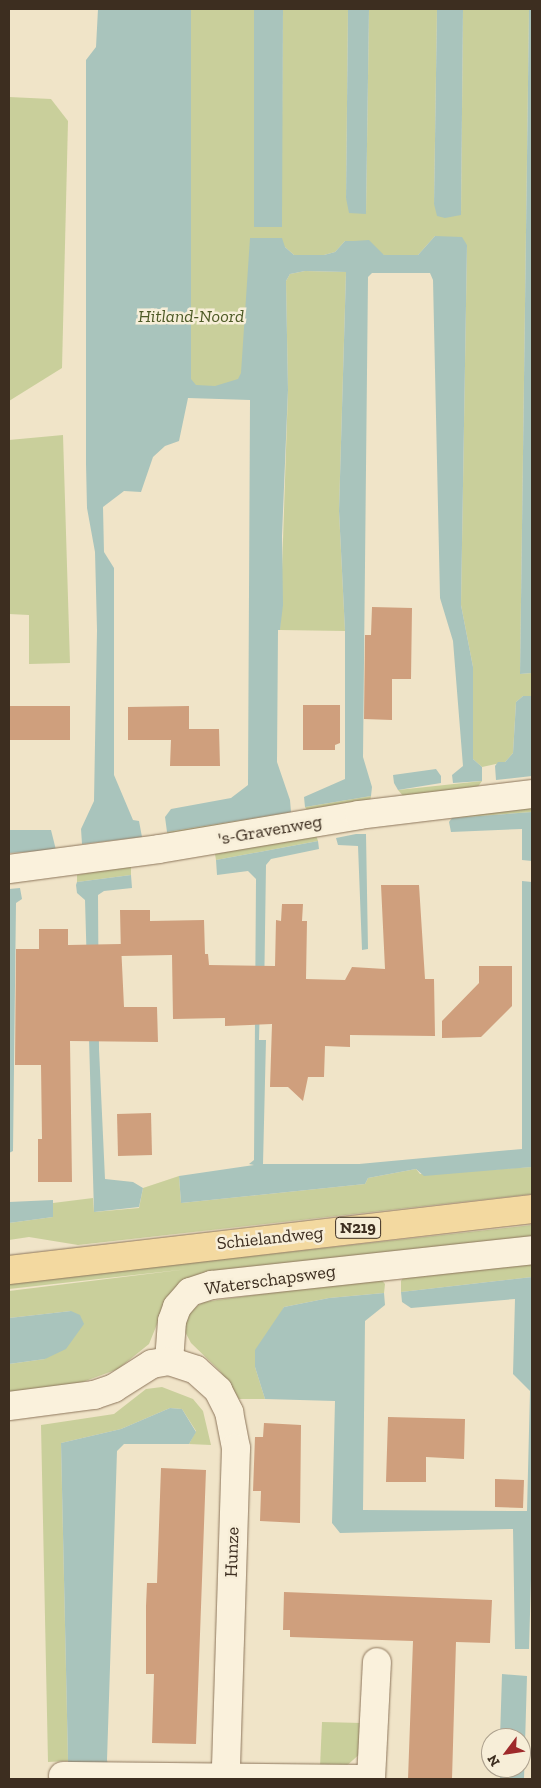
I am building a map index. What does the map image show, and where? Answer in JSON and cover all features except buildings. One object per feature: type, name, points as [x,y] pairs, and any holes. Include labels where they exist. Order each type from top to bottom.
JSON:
[{"type":"main road","name":"Schielandweg","points":[[9,1270],[532,1209]]},
{"type":"street","name":"'s-Gravenweg","points":[[9,869],[159,849],[359,815],[532,794]]},
{"type":"street","name":"Waterschapsweg","points":[[169,1361],[172,1322],[177,1307],[190,1292],[212,1284],[532,1250]]},
{"type":"street","points":[[9,1406],[94,1395],[114,1388],[152,1364],[169,1361]]},
{"type":"street","name":"Hunze","points":[[169,1361],[196,1370],[218,1390],[229,1412],[236,1448],[226,1775]]},
{"type":"street","points":[[63,1776],[117,1774],[226,1775],[371,1779],[377,1662]]},
{"type":"green space","name":"Hitland-Noord","points":[[127,9],[273,9],[271,227],[281,227],[283,9],[348,9],[346,198],[366,214],[369,9],[437,9],[434,204],[461,215],[463,9],[529,9],[520,674],[532,673],[532,696],[523,696],[516,702],[513,753],[505,762],[482,767],[473,759],[473,667],[461,605],[467,245],[435,236],[418,255],[384,255],[345,241],[335,252],[324,255],[294,255],[285,247],[270,390],[108,402]]},
{"type":"green space","points":[[9,97],[51,99],[68,121],[62,368],[9,401]]},
{"type":"green space","points":[[305,271],[346,272],[339,511],[345,631],[280,630],[288,390],[286,281],[290,274]]},
{"type":"green space","points":[[63,435],[70,663],[29,664],[29,615],[9,614],[9,440]]},
{"type":"green space","points":[[482,781],[477,788],[404,797],[398,790]]},
{"type":"green space","points":[[371,796],[370,802],[309,813],[305,807]]},
{"type":"green space","points":[[532,805],[532,812],[452,818],[458,811]]},
{"type":"green space","points":[[291,812],[289,817],[168,837],[167,832]]},
{"type":"green space","points":[[316,835],[318,841],[216,860],[215,854]]},
{"type":"green space","points":[[131,865],[131,875],[77,882],[77,875]]},
{"type":"green space","points":[[532,1167],[532,1194],[78,1245],[29,1237],[9,1240],[9,1223],[53,1217],[53,1203],[93,1198],[94,1212],[139,1208],[143,1188],[179,1176],[181,1203],[365,1184],[368,1178],[416,1169],[420,1174]]},
{"type":"green space","points":[[532,1225],[532,1240],[164,1307],[149,1344],[118,1369],[80,1383],[9,1392],[9,1364],[45,1359],[71,1311],[9,1318],[9,1291],[188,1269],[9,1289],[9,1283]]},
{"type":"green space","points":[[532,1260],[532,1277],[401,1292],[401,1281],[405,1275]]},
{"type":"green space","points":[[380,1278],[385,1284],[384,1293],[329,1298],[284,1307],[255,1367],[265,1399],[239,1399],[220,1371],[191,1343],[182,1326],[189,1312],[203,1302]]},
{"type":"green space","points":[[162,1387],[193,1399],[203,1411],[211,1445],[189,1444],[196,1431],[182,1409],[170,1408],[121,1429],[61,1443],[68,1761],[48,1762],[41,1425],[114,1414],[146,1389]]},
{"type":"green space","points":[[322,1722],[362,1723],[362,1752],[344,1768],[320,1767]]},
{"type":"water","points":[[98,9],[191,9],[191,379],[196,385],[215,386],[238,379],[241,373],[250,238],[282,238],[285,247],[294,255],[324,255],[335,252],[345,241],[369,240],[384,255],[418,255],[435,236],[462,237],[467,245],[461,605],[473,667],[473,759],[482,767],[482,781],[453,783],[452,775],[463,766],[453,641],[440,598],[433,280],[430,273],[372,273],[368,277],[363,757],[372,787],[371,796],[305,807],[304,797],[345,779],[345,631],[339,511],[346,272],[305,271],[290,274],[286,281],[288,390],[282,536],[283,605],[280,630],[278,630],[277,762],[290,800],[291,812],[167,832],[165,817],[171,809],[231,798],[248,785],[250,400],[188,398],[179,441],[165,446],[153,457],[141,492],[124,491],[103,507],[104,552],[114,568],[114,775],[133,820],[139,821],[142,837],[82,844],[81,829],[94,801],[97,630],[95,552],[87,508],[86,464],[86,60],[96,47]]},
{"type":"water","points":[[254,9],[283,9],[282,227],[254,227]]},
{"type":"water","points":[[348,9],[369,9],[366,214],[349,213],[346,198]]},
{"type":"water","points":[[437,9],[463,9],[461,215],[445,218],[437,216],[434,204]]},
{"type":"water","points":[[529,9],[532,9],[532,673],[520,674]]},
{"type":"water","points":[[523,696],[532,696],[532,776],[496,780],[495,766],[498,762],[505,762],[513,753],[516,702]]},
{"type":"water","points":[[436,769],[441,776],[441,783],[398,790],[394,783],[393,775]]},
{"type":"water","points":[[532,812],[532,861],[522,860],[522,829],[451,832],[449,822],[452,818]]},
{"type":"water","points":[[9,830],[51,830],[56,850],[9,853]]},
{"type":"water","points":[[366,834],[368,949],[362,950],[358,846],[338,845],[336,838]]},
{"type":"water","points":[[318,841],[319,849],[271,859],[266,865],[264,999],[260,1000],[259,1040],[266,1040],[263,1164],[359,1164],[522,1149],[522,881],[532,882],[532,1167],[424,1176],[416,1169],[368,1178],[365,1184],[181,1203],[179,1176],[254,1165],[249,1164],[254,1160],[256,879],[248,871],[217,875],[216,860]]},
{"type":"water","points":[[131,875],[132,888],[104,891],[98,895],[99,1049],[105,1179],[133,1182],[143,1188],[139,1207],[94,1212],[85,900],[77,893],[76,885],[77,882]]},
{"type":"water","points":[[20,888],[22,899],[16,903],[13,1151],[9,1153],[9,889]]},
{"type":"water","points":[[53,1200],[53,1217],[9,1223],[9,1202]]},
{"type":"water","points":[[532,1277],[532,1544],[529,1649],[515,1649],[513,1529],[340,1533],[332,1523],[335,1401],[265,1399],[255,1367],[255,1350],[284,1307],[329,1298],[384,1293],[385,1305],[365,1321],[363,1510],[527,1511],[530,1391],[513,1374],[515,1299],[411,1308],[402,1302],[401,1292]]},
{"type":"water","points":[[71,1311],[80,1315],[84,1324],[66,1349],[45,1359],[9,1364],[9,1318]]},
{"type":"water","points":[[170,1408],[182,1409],[196,1432],[189,1444],[124,1444],[117,1451],[107,1760],[111,1779],[72,1779],[68,1761],[61,1443],[121,1429]]},
{"type":"water","points":[[502,1674],[527,1676],[525,1728],[500,1728]]},
{"type":"water","points":[[500,1778],[524,1778],[524,1779]]}]
